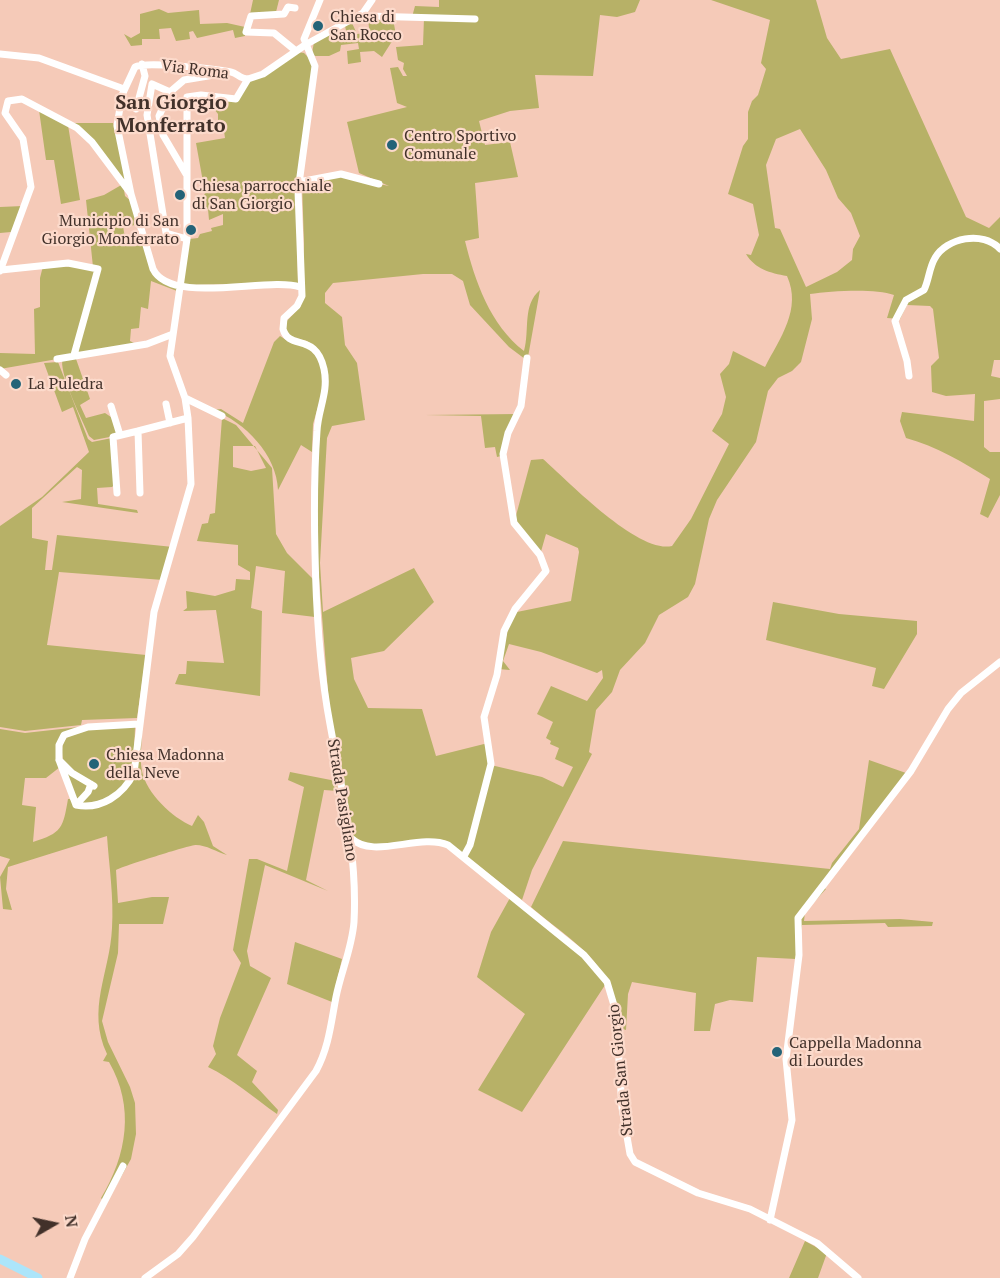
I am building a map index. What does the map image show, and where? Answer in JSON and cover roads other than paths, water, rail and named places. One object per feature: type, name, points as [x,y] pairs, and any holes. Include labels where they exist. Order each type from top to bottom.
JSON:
[{"type":"main road","points":[[0,1259],[38,1278]]},
{"type":"main road","points":[[12,1278],[18,1268]]},
{"type":"street","points":[[140,64],[133,69],[124,89],[117,126],[131,194],[156,274],[191,288],[300,287],[299,182],[315,78],[313,57],[304,39],[320,0]]},
{"type":"street","points":[[186,174],[163,135],[159,116],[170,92],[191,78],[223,74],[245,79],[263,74],[305,45],[363,13],[372,0]]},
{"type":"street","points":[[296,8],[288,7],[284,14],[251,16],[246,32],[274,33],[296,51]]},
{"type":"street","points":[[363,13],[367,16],[475,19]]},
{"type":"street","points":[[0,54],[48,61],[124,89]]},
{"type":"street","name":"Via Roma","points":[[136,109],[145,76],[140,64],[233,72],[245,79]]},
{"type":"street","points":[[76,805],[90,806],[111,800],[128,784],[134,773],[154,612],[189,495],[191,465],[188,418],[185,398],[171,360],[179,284],[187,239],[189,202],[186,174],[187,97],[201,95],[236,99],[245,79]]},
{"type":"street","points":[[170,92],[152,84],[146,106],[166,233],[172,237],[187,239]]},
{"type":"street","points":[[74,356],[98,269],[68,263],[0,271],[31,187],[23,140],[5,113],[4,109],[8,100],[22,99],[77,128],[93,142],[131,194]]},
{"type":"street","points":[[299,182],[341,174],[380,184]]},
{"type":"street","points":[[909,376],[908,361],[896,321],[906,300],[924,290],[934,259],[960,240],[989,239],[1000,249]]},
{"type":"street","name":"Strada Pasigliano","points":[[145,1278],[178,1254],[193,1237],[322,1059],[352,939],[353,855],[327,705],[316,580],[317,431],[325,399],[326,376],[316,349],[288,338],[283,329],[284,318],[300,302],[300,287]]},
{"type":"street","points":[[57,359],[147,344],[173,334]]},
{"type":"street","points":[[465,856],[470,845],[491,764],[484,717],[497,675],[504,631],[510,616],[546,571],[540,555],[514,523],[503,454],[508,433],[521,406],[527,358]]},
{"type":"street","points":[[185,398],[222,416]]},
{"type":"street","points":[[166,404],[170,423]]},
{"type":"street","points":[[111,406],[120,435]]},
{"type":"street","points":[[117,493],[113,437],[188,418]]},
{"type":"street","points":[[138,431],[140,493]]},
{"type":"street","points":[[770,1220],[792,1120],[786,1070],[790,1008],[799,955],[798,918],[911,771],[954,701],[1000,662]]},
{"type":"street","points":[[76,805],[59,760],[59,745],[67,733],[88,727],[139,724]]},
{"type":"street","points":[[59,760],[72,773],[92,785],[76,805]]},
{"type":"street","points":[[351,838],[365,847]]},
{"type":"street","name":"Strada San Giorgio","points":[[353,855],[365,847],[436,841],[448,844],[519,900],[584,955],[608,982],[615,1003],[622,1108],[633,1159],[638,1164],[698,1193],[738,1204],[817,1243],[858,1278]]},
{"type":"street","points":[[70,1278],[85,1239],[123,1166]]},
{"type":"place","name":"Chiesa di San Rocco","points":[[318,26]]},
{"type":"place","name":"Centro Sportivo Comunale","points":[[392,145]]},
{"type":"place","name":"Chiesa parrocchiale di San Giorgio","points":[[180,195]]},
{"type":"place","name":"Municipio di San Giorgio Monferrato","points":[[191,230]]},
{"type":"place","name":"La Puledra","points":[[16,384]]},
{"type":"place","name":"Chiesa Madonna della Neve","points":[[94,764]]},
{"type":"place","name":"Cappella Madonna di Lourdes","points":[[777,1052]]},
{"type":"district","name":"San Giorgio Monferrato","points":[[171,114]]}]
